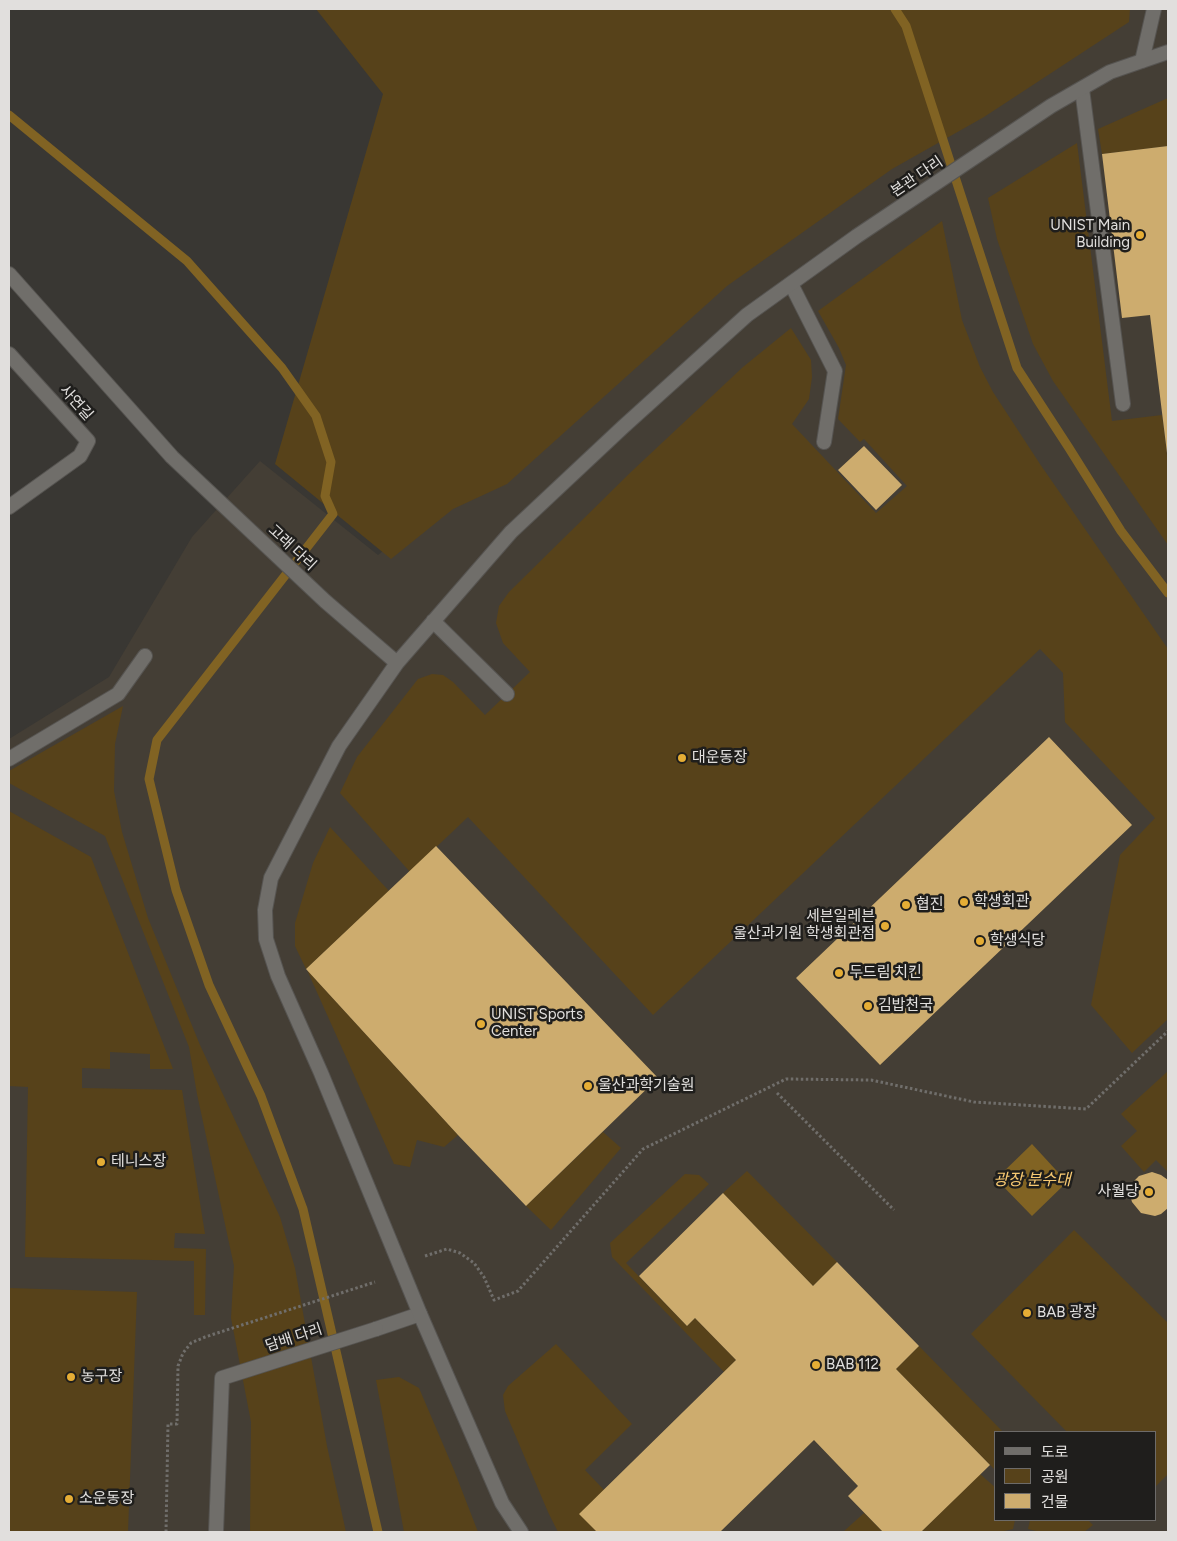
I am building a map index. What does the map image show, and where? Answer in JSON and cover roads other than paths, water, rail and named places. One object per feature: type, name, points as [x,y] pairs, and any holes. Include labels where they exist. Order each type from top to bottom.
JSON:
[{"type":"street","points":[[1142,61],[1154,9]]},
{"type":"street","name":"본관 다리","points":[[502,1502],[420,1314],[321,1074],[278,976],[266,939],[265,910],[271,878],[339,746],[397,663],[512,532],[623,427],[748,314],[857,236],[1051,106],[1110,72],[1168,52]]},
{"type":"street","points":[[1082,89],[1123,404]]},
{"type":"street","name":"고래 다리","points":[[9,274],[172,457],[325,601],[397,663]]},
{"type":"street","points":[[791,284],[835,371],[824,442]]},
{"type":"street","name":"사연길","points":[[9,354],[88,441],[80,456],[9,507]]},
{"type":"street","points":[[433,621],[507,694]]},
{"type":"street","points":[[9,759],[118,694],[145,656]]},
{"type":"street","name":"담배 다리","points":[[216,1532],[222,1378],[420,1314]]},
{"type":"street","points":[[502,1502],[509,1532]]},
{"type":"street","points":[[502,1502],[521,1532]]},
{"type":"water","name":"광장 분수대","points":[[1032,1144],[1067,1182],[1032,1216],[996,1179]]},
{"type":"waterway","points":[[895,9],[906,26],[1017,368],[1121,531],[1168,593]]},
{"type":"waterway","points":[[9,115],[187,261],[282,368],[316,416],[331,462],[325,496],[333,514],[157,740],[149,779],[176,890],[209,985],[261,1096],[303,1209],[378,1532]]},
{"type":"place","name":"UNIST Main Building","points":[[1140,235]]},
{"type":"place","name":"대운동장","points":[[682,758]]},
{"type":"place","name":"학생회관","points":[[964,902]]},
{"type":"place","name":"협진","points":[[906,905]]},
{"type":"place","name":"세븐일레븐 울산과기원 학생회관점","points":[[885,926]]},
{"type":"place","name":"학생식당","points":[[980,941]]},
{"type":"place","name":"두드림 치킨","points":[[839,973]]},
{"type":"place","name":"김밥천국","points":[[868,1006]]},
{"type":"place","name":"UNIST Sports Center","points":[[481,1024]]},
{"type":"place","name":"울산과학기술원","points":[[588,1086]]},
{"type":"place","name":"테니스장","points":[[101,1162]]},
{"type":"place","name":"사월당","points":[[1149,1192]]},
{"type":"place","name":"BAB 광장","points":[[1027,1313]]},
{"type":"place","name":"BAB 112","points":[[816,1365]]},
{"type":"place","name":"농구장","points":[[71,1377]]},
{"type":"place","name":"소운동장","points":[[69,1499]]}]
